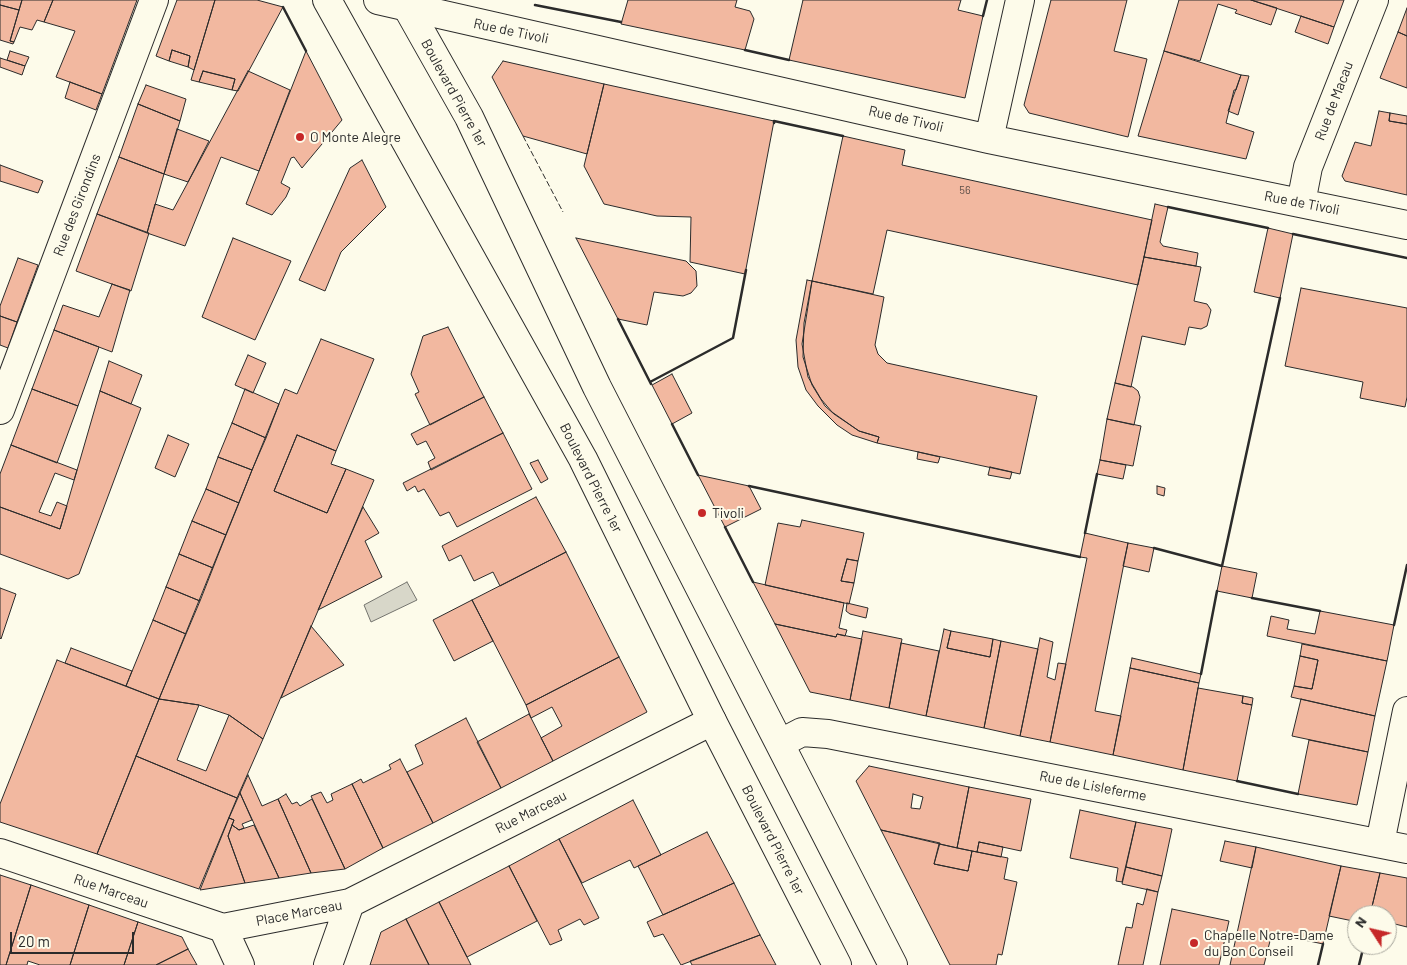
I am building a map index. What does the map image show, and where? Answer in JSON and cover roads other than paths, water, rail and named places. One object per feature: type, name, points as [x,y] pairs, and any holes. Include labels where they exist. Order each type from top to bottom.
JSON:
[{"type":"street","name":"Rue des Girondins","points":[[0,410],[154,0]]},
{"type":"street","name":"Boulevard Pierre 1er","points":[[327,0],[583,459],[712,720],[837,965]]},
{"type":"street","name":"Rue de Tivoli","points":[[378,0],[404,4],[989,139],[1407,224]]},
{"type":"street","points":[[989,139],[1020,0]]},
{"type":"street","name":"Rue de Macau","points":[[1301,203],[1308,167],[1374,0]]},
{"type":"street","name":"Boulevard Pierre 1er","points":[[404,4],[469,117],[597,388],[894,965]]},
{"type":"street","points":[[1380,843],[1407,711]]},
{"type":"street","name":"Rue Marceau","points":[[350,903],[712,720]]},
{"type":"street","name":"Rue de Lisleferme","points":[[781,743],[802,732],[828,734],[1407,849]]},
{"type":"street","name":"Rue Marceau","points":[[0,853],[223,928]]},
{"type":"street","name":"Place Marceau","points":[[223,928],[350,903]]},
{"type":"street","name":"Place Marceau","points":[[328,965],[350,903]]},
{"type":"street","points":[[223,928],[240,965]]},
{"type":"place","name":"O Monte Alegre","points":[[300,137]]},
{"type":"place","name":"Tivoli","points":[[702,513]]},
{"type":"place","name":"Chapelle Notre-Dame du Bon Conseil","points":[[1194,943]]}]
